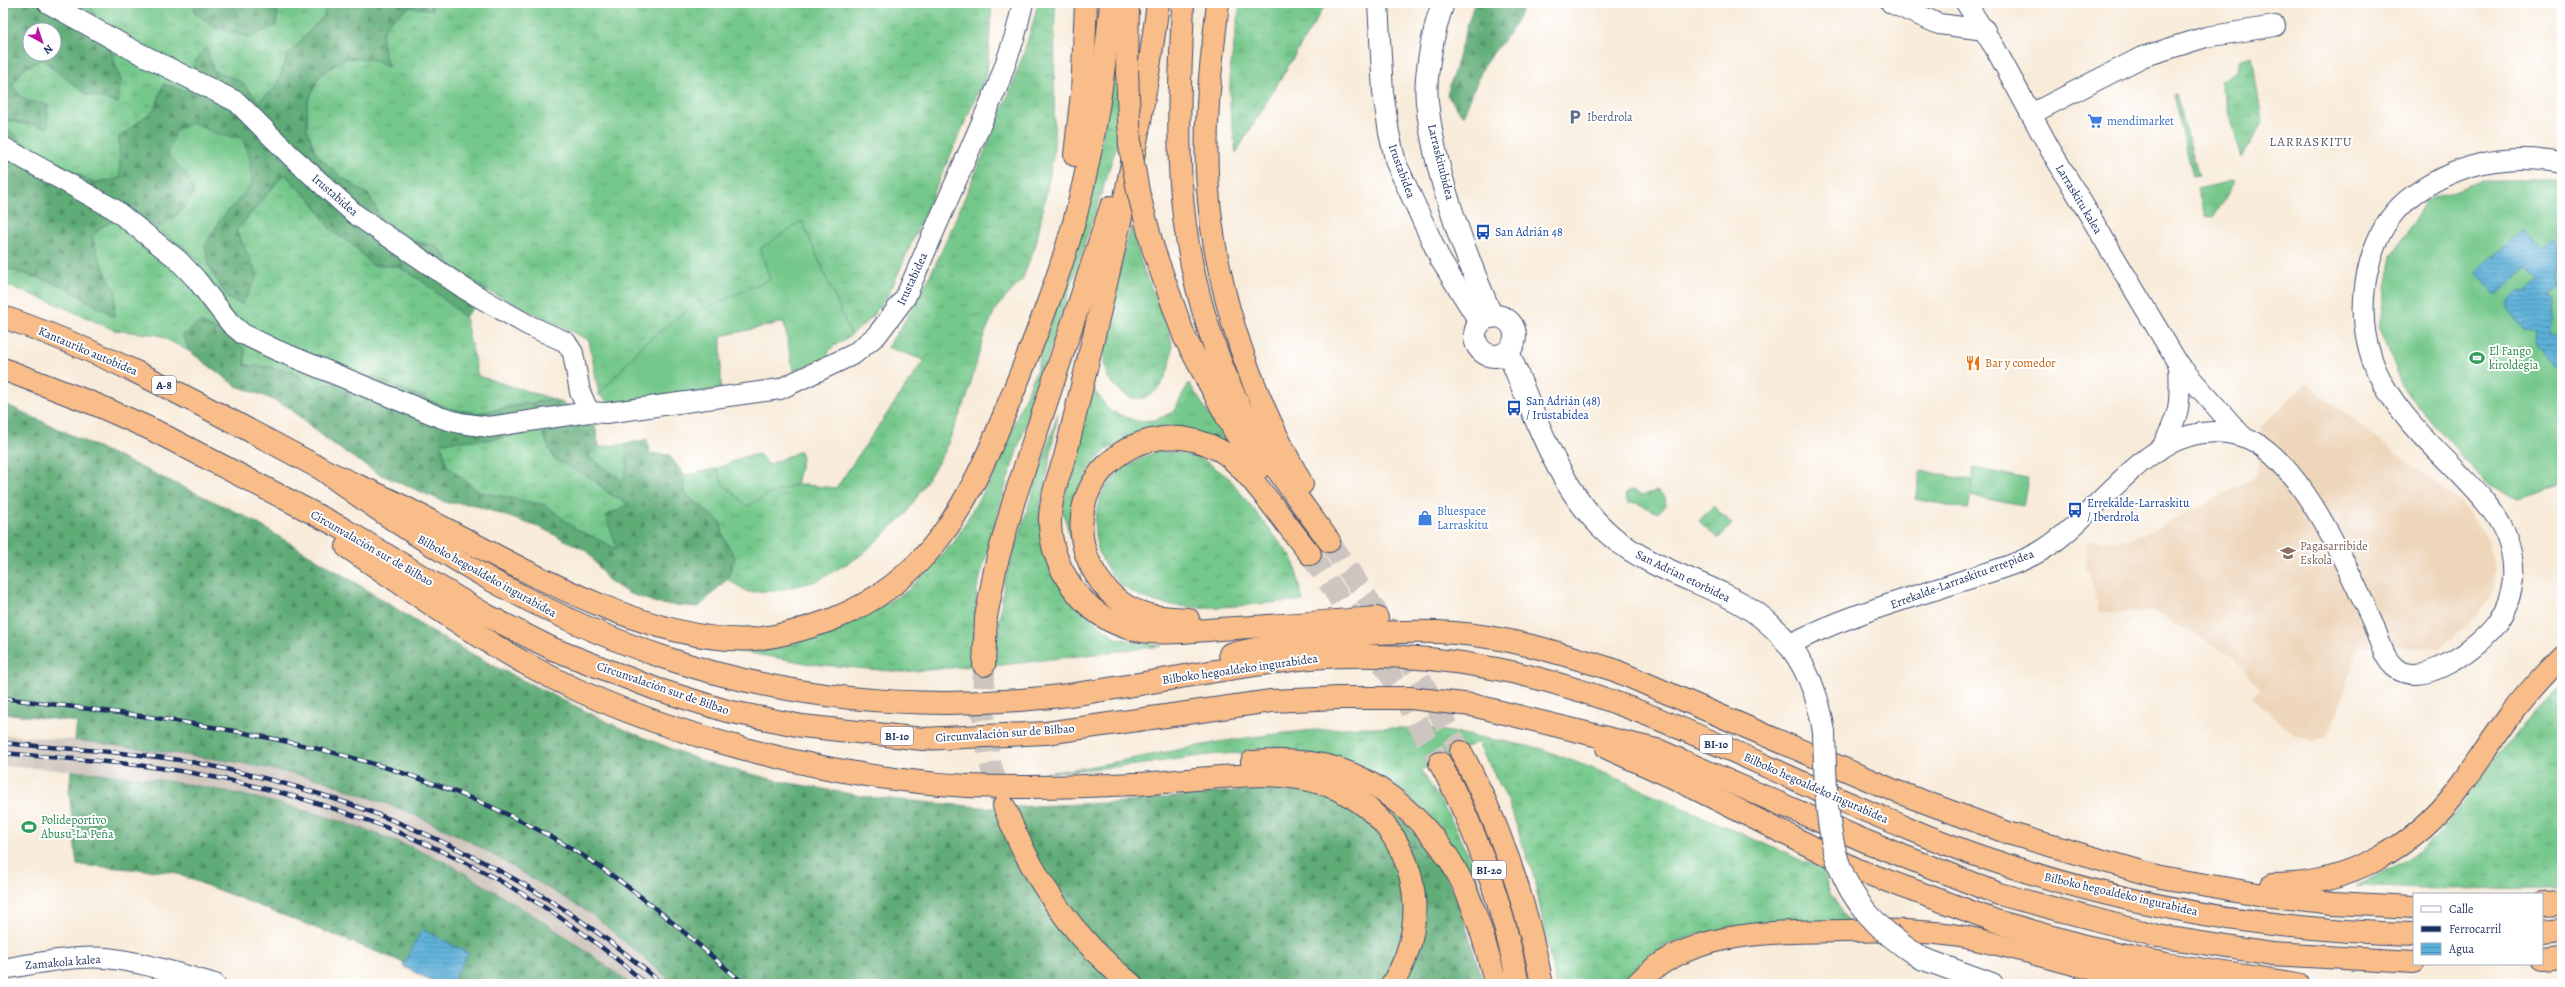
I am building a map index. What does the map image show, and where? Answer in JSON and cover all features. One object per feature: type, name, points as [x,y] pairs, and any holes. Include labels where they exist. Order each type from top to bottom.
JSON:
[{"type":"highway","points":[[1049,296],[1075,156],[1082,93],[1086,3]]},
{"type":"highway","points":[[319,467],[398,503],[534,574],[645,622],[679,631],[727,638],[754,639],[784,634],[818,625],[855,610],[888,591],[920,564],[941,538],[972,485],[998,431],[1049,296],[1072,228],[1087,169],[1103,73],[1111,3]]},
{"type":"highway","points":[[1128,3],[1127,70],[1130,146],[1138,191],[1153,248],[1184,336],[1206,380],[1235,432],[1310,554],[1244,473],[1222,451],[1195,440],[1172,436],[1149,440],[1127,448],[1097,477],[1089,488],[1082,509],[1081,527],[1083,550],[1091,568],[1105,587],[1121,603],[1142,613],[1191,619],[1301,614],[1377,618],[1412,622],[1455,633],[1490,638],[1571,656],[1614,670],[1954,815],[2160,878],[2264,895],[2333,903],[2413,907]]},
{"type":"highway","points":[[1158,3],[1152,49],[1122,219],[1065,457],[1053,494],[1050,519],[1052,545],[1059,566],[1075,591],[1096,611],[1112,622],[1132,629],[1152,632],[1187,631],[1377,618]]},
{"type":"highway","points":[[1183,3],[1181,183],[1185,227],[1197,289],[1210,332],[1241,408],[1277,471],[1329,541],[1320,516],[1289,460],[1261,404],[1232,322],[1221,281],[1208,196],[1207,134],[1208,88],[1218,3]]},
{"type":"highway","points":[[984,665],[986,617],[996,565],[1014,500],[1109,216],[1152,49]]},
{"type":"highway","name":"Kantauriko autobidea","points":[[3,317],[92,351],[164,384],[319,467]]},
{"type":"highway","points":[[3,369],[97,405],[154,430],[289,502],[333,538],[454,619],[531,666],[611,704],[699,736],[804,763],[890,778],[966,786],[1134,784],[1274,776],[1299,778],[1320,783],[1358,800],[1391,832],[1408,865],[1413,880],[1416,907],[1412,937],[1402,969],[1392,984]]},
{"type":"highway","name":"Bilboko hegoaldeko ingurabidea","points":[[319,467],[386,517],[502,587],[554,614],[678,663],[741,681],[835,697],[906,703],[1003,701],[1071,694],[1235,668],[1314,658],[1391,656],[1452,661],[1559,683],[1630,708],[1884,818],[1986,859],[2064,883],[2173,908],[2260,923],[2321,930],[2413,934]]},
{"type":"highway","name":"Circunvalación sur de Bilbao","points":[[289,502],[340,527],[486,615],[553,649],[656,689],[727,711],[802,726],[923,739],[969,738],[1046,733],[1271,701],[1340,698],[1410,698],[1472,705],[1551,724]]},
{"type":"highway","points":[[1003,701],[1243,652],[1319,640],[1377,632],[1455,633]]},
{"type":"highway","points":[[2160,878],[2168,875],[2294,885],[2344,874],[2378,860],[2401,846],[2444,807],[2509,717],[2562,656]]},
{"type":"highway","points":[[1551,724],[1672,777],[1858,870],[1996,921],[2085,946],[2165,964],[2298,984]]},
{"type":"highway","name":"BI-10","points":[[1551,724],[1660,751],[1865,841],[1999,894],[2158,936],[2272,954],[2413,962]]},
{"type":"highway","name":"BI-20","points":[[1461,752],[1486,800],[1509,855],[1528,916],[1542,984]]},
{"type":"highway","points":[[1048,786],[1184,768],[1268,761],[1323,765],[1358,775],[1389,794],[1428,830],[1454,867],[1475,913],[1496,984]]},
{"type":"highway","name":"BI-20","points":[[1440,763],[1465,810],[1487,863],[1504,917],[1518,984]]},
{"type":"highway","points":[[1004,806],[1016,839],[1047,894],[1097,954],[1131,984]]},
{"type":"highway","points":[[2543,905],[2562,904]]},
{"type":"highway","points":[[1636,984],[1667,959],[1696,948],[1741,935],[1891,930],[1927,931],[1960,936],[2108,973],[2158,982],[2181,984]]},
{"type":"highway","points":[[2543,932],[2562,930]]},
{"type":"highway","points":[[2543,959],[2562,957]]},
{"type":"street","name":"Irustabidea","points":[[48,3],[131,49],[237,102],[291,156],[355,214],[465,289],[528,325],[566,342],[573,353],[580,392],[589,412]]},
{"type":"street","name":"Irustabidea","points":[[3,147],[114,209],[177,259],[196,279],[230,323],[243,334],[276,350],[442,418],[460,423],[489,427],[589,412],[606,413],[780,389],[854,354],[877,335],[905,298],[998,85],[1015,36],[1023,3]]},
{"type":"street","name":"Irustabidea","points":[[1378,3],[1383,92],[1389,133],[1396,163],[1441,261],[1486,320]]},
{"type":"street","name":"Larraskitubidea","points":[[1443,3],[1432,50],[1427,100],[1435,146],[1448,194],[1479,288],[1486,320]]},
{"type":"street","points":[[1891,3],[1939,24],[1984,30]]},
{"type":"street","points":[[1966,3],[1984,30]]},
{"type":"street","points":[[2031,114],[2142,58],[2206,37],[2275,26]]},
{"type":"street","name":"Larraskitu kalea","points":[[1984,30],[2031,114],[2179,365],[2204,395],[2243,437]]},
{"type":"street","name":"Errekalde-Larraskitu errepidea","points":[[1791,644],[1839,622],[2000,568],[2041,551],[2078,521],[2124,478],[2161,449],[2183,436],[2207,433],[2243,437],[2264,448],[2279,462],[2314,506],[2346,564],[2374,626],[2385,656],[2395,668],[2408,674],[2435,670],[2459,657],[2480,641],[2496,624],[2509,601],[2514,583],[2513,557],[2504,530],[2477,492],[2408,422],[2393,403],[2372,360],[2365,334],[2362,302],[2370,259],[2381,229],[2401,205],[2428,183],[2456,170],[2487,161],[2539,158],[2562,163]]},
{"type":"street","points":[[1502,318],[1513,328],[1515,341],[1508,352],[1495,357],[1488,355],[1480,349],[1476,334],[1486,320],[1502,318]]},
{"type":"street","name":"San Adrian etorbidea","points":[[1508,352],[1551,452],[1581,505],[1600,524],[1636,553],[1666,570],[1728,597],[1766,621],[1791,644],[1806,670],[1818,701],[1824,732],[1826,811],[1832,846],[1842,875],[1856,900],[1874,921],[1897,942],[1921,958],[1992,984]]},
{"type":"street","points":[[2161,449],[2177,418],[2180,391],[2179,365]]},
{"type":"street","points":[[2180,391],[2191,422],[2207,433],[2213,424],[2204,395]]},
{"type":"street","name":"Zamakola kalea","points":[[3,968],[50,961],[104,957],[161,967],[215,984]]},
{"type":"shaded area","name":"Pagasarribide Eskola","points":[[2305,383],[2459,501],[2486,536],[2496,572],[2491,598],[2475,618],[2439,648],[2359,646],[2336,718],[2327,737],[2315,740],[2293,734],[2252,698],[2260,688],[2234,657],[2152,611],[2099,612],[2086,566],[2086,541],[2129,539],[2150,531],[2257,477],[2261,427]]},
{"type":"shaded area","points":[[3,735],[75,740],[237,762],[322,780],[406,811],[468,840],[522,871],[593,915],[675,984],[630,984],[522,907],[439,859],[339,821],[253,796],[135,775],[3,766]]},
{"type":"green space","points":[[3,3],[86,3],[91,7],[112,55],[121,81],[118,103],[86,94],[46,62],[62,62],[62,22],[22,22],[22,62],[37,62],[22,70],[12,86],[26,101],[48,105],[48,128],[3,119],[3,47],[11,40]]},
{"type":"green space","points":[[86,3],[195,3],[194,12],[216,28],[249,37],[278,5],[285,3],[327,3],[324,16],[288,55],[275,89],[259,101],[240,81],[214,71],[206,48],[194,64],[185,92],[164,84],[154,110],[119,137],[121,178],[94,183],[19,140],[3,123],[3,119],[27,125],[48,105],[26,101],[12,86],[22,70],[37,62],[45,62],[61,76],[121,81],[112,55],[91,7]]},
{"type":"green space","points":[[195,3],[285,3],[278,5],[276,26],[250,37],[216,28],[194,12]]},
{"type":"green space","points":[[327,3],[432,3],[432,10],[409,7],[391,20],[386,26],[382,38],[388,67],[370,59],[345,58],[319,76],[307,104],[307,129],[316,154],[341,177],[369,195],[383,223],[413,241],[437,246],[453,267],[488,291],[465,317],[421,280],[397,266],[372,265],[354,246],[331,230],[312,201],[284,174],[236,231],[258,275],[243,304],[228,299],[209,266],[205,246],[219,221],[252,184],[242,138],[218,135],[193,123],[168,153],[185,173],[195,194],[176,216],[158,228],[134,211],[101,227],[92,237],[102,266],[116,293],[114,316],[63,286],[3,267],[3,123],[19,140],[94,183],[120,178],[119,137],[154,110],[164,84],[185,91],[194,64],[206,47],[214,71],[240,81],[259,101],[275,89],[288,55],[324,16]]},
{"type":"green space","points":[[432,3],[992,3],[987,72],[889,294],[870,319],[851,335],[802,221],[770,279],[703,310],[700,300],[643,345],[599,395],[589,340],[488,291],[453,267],[437,246],[413,241],[383,223],[369,195],[341,177],[316,154],[307,129],[307,104],[319,76],[345,58],[370,59],[388,67],[382,38],[386,26],[391,20],[409,7],[432,9]]},
{"type":"green space","points":[[1038,3],[1055,3],[1054,153],[1036,244],[1022,280],[996,308],[983,338],[967,397],[944,453],[906,514],[860,556],[817,581],[776,591],[748,592],[727,579],[735,558],[725,541],[720,522],[684,493],[684,475],[716,469],[723,483],[747,506],[769,494],[796,484],[836,488],[924,360],[887,347],[912,309],[943,248],[1017,73]]},
{"type":"green space","points":[[1240,3],[1329,3],[1322,10],[1236,153],[1230,107],[1230,71]]},
{"type":"green space","points":[[1474,3],[1526,3],[1512,29],[1484,65],[1463,116],[1447,95]]},
{"type":"green space","points":[[3,7],[11,40],[3,47]]},
{"type":"green space","points":[[2252,56],[2262,122],[2242,158],[2220,81],[2236,71],[2239,60]]},
{"type":"green space","points":[[1117,57],[1123,127],[1007,481],[977,589],[973,666],[903,672],[811,664],[727,649],[782,647],[842,628],[907,591],[954,542],[992,477],[1036,371],[1069,265],[1097,163]]},
{"type":"green space","points":[[2176,94],[2199,175],[2193,176],[2173,95]]},
{"type":"green space","points":[[193,123],[218,135],[242,138],[250,159],[252,184],[219,221],[205,246],[209,266],[158,228],[176,216],[195,194],[185,173],[168,154],[176,130]]},
{"type":"green space","points":[[284,174],[312,201],[331,230],[354,246],[372,265],[397,266],[421,280],[465,317],[478,376],[553,399],[479,413],[449,409],[414,393],[330,383],[315,390],[295,373],[268,367],[245,365],[183,335],[189,351],[158,335],[114,330],[54,303],[3,284],[3,267],[63,286],[87,301],[116,293],[102,266],[92,237],[101,227],[134,211],[209,266],[228,299],[243,244],[236,231]]},
{"type":"green space","points":[[2236,180],[2215,215],[2212,217],[2205,215],[2197,189]]},
{"type":"green space","name":"El Fango kiroldegia","points":[[2483,180],[2554,180],[2562,182],[2562,485],[2518,498],[2485,483],[2404,389],[2379,326],[2392,256],[2425,202]]},
{"type":"green space","points":[[802,221],[851,335],[830,349],[827,357],[793,371],[784,322],[721,336],[721,389],[612,404],[599,395],[643,345],[700,300],[703,310],[770,279],[760,249]]},
{"type":"green space","points":[[1131,225],[1144,271],[1169,331],[1172,348],[1168,370],[1163,381],[1157,390],[1149,396],[1140,398],[1130,397],[1119,390],[1111,382],[1106,373],[1104,358],[1104,341],[1111,300]]},
{"type":"green space","points":[[201,322],[225,334],[245,349],[245,365],[268,367],[295,373],[315,390],[330,383],[373,377],[449,409],[479,413],[553,399],[573,408],[531,429],[508,437],[441,443],[447,466],[479,492],[545,505],[576,529],[617,549],[606,516],[629,504],[610,494],[594,480],[554,459],[543,434],[578,423],[595,425],[599,447],[589,457],[623,481],[627,465],[626,444],[647,439],[649,453],[669,455],[684,475],[684,493],[720,522],[725,541],[735,558],[727,579],[699,607],[660,604],[628,593],[608,580],[587,551],[541,528],[471,504],[447,503],[379,474],[331,443],[288,407],[262,395],[236,386],[189,351],[183,335]]},
{"type":"green space","points":[[1189,383],[1228,444],[1145,432],[1106,450],[1090,468],[1073,504],[1083,577],[1062,510],[1090,385],[1110,411],[1136,421],[1155,420],[1173,412]]},
{"type":"green space","points":[[3,403],[245,516],[361,586],[434,633],[498,668],[618,727],[707,763],[779,781],[868,797],[991,808],[1124,802],[1210,793],[1280,788],[1358,790],[1395,811],[1433,854],[1457,898],[1484,984],[675,984],[593,915],[468,840],[406,811],[322,780],[237,762],[75,740],[77,722],[3,713]]},
{"type":"green space","points":[[573,408],[578,423],[543,434],[554,459],[594,480],[610,494],[630,504],[617,549],[576,529],[545,505],[479,492],[447,466],[441,443],[463,439],[490,440]]},
{"type":"green space","points":[[1058,413],[1039,519],[1084,612],[1115,638],[1162,646],[994,666],[1004,582]]},
{"type":"green space","points":[[626,444],[627,465],[623,481],[588,456],[599,447]]},
{"type":"green space","points":[[800,451],[802,459],[796,484],[769,494],[747,506],[723,483],[716,469],[743,457],[759,454],[768,465]]},
{"type":"green space","points":[[1157,451],[1181,453],[1207,462],[1229,478],[1293,559],[1303,601],[1225,607],[1198,607],[1171,605],[1147,599],[1125,588],[1108,570],[1099,553],[1095,534],[1097,507],[1101,495],[1114,477],[1123,469]]},
{"type":"green space","points":[[1974,468],[2028,479],[2023,506],[1971,496],[1968,509],[1915,499],[1921,471],[1971,480],[1972,489]]},
{"type":"green space","points":[[1632,490],[1642,495],[1657,491],[1665,497],[1666,505],[1658,513],[1637,503],[1628,503],[1625,496],[1627,492]]},
{"type":"green space","points":[[1713,506],[1732,524],[1718,539],[1699,521]]},
{"type":"green space","points":[[2562,685],[2562,888],[2423,889],[2355,886],[2406,860],[2441,832],[2483,774],[2531,717]]},
{"type":"green space","points":[[1362,727],[1435,729],[1539,748],[1607,774],[1823,870],[1830,893],[1850,924],[1699,934],[1667,945],[1640,964],[1621,984],[1555,984],[1534,878],[1508,800],[1477,742],[1421,770],[1456,829],[1468,854],[1484,904],[1498,968],[1440,832],[1405,794],[1383,778],[1353,764],[1268,751],[1208,755],[1136,765],[1046,773],[1094,766],[1238,739]]},
{"type":"green space","points":[[71,771],[166,781],[212,789],[259,798],[350,824],[449,864],[500,894],[557,931],[630,984],[459,984],[172,872],[77,865],[69,791]]},
{"type":"water","points":[[2523,230],[2543,253],[2554,244],[2560,251],[2557,253],[2560,257],[2557,288],[2548,296],[2552,301],[2549,334],[2562,335],[2562,366],[2555,366],[2535,342],[2536,332],[2525,330],[2507,309],[2508,302],[2519,292],[2526,293],[2539,282],[2527,268],[2496,295],[2476,271]]},
{"type":"water","points":[[422,929],[468,953],[451,984],[438,984],[403,966]]},
{"type":"tunnel","points":[[1329,541],[1417,673],[1461,752]]},
{"type":"tunnel","points":[[1310,554],[1397,685],[1440,763]]},
{"type":"tunnel","points":[[984,665],[983,714],[989,760],[1003,803]]},
{"type":"railway","points":[[3,698],[149,717],[294,743],[365,761],[434,784],[502,812],[567,846],[591,861],[659,911],[744,984]]},
{"type":"railway","points":[[3,743],[118,752],[186,761],[251,775],[315,793],[378,815],[439,840],[498,870],[555,904],[610,942],[662,984]]},
{"type":"railway","points":[[3,753],[125,764],[198,774],[259,787],[319,804],[378,824],[436,849],[492,877],[546,909],[598,944],[646,984]]},
{"type":"place","name":"Iberdrola","points":[[1575,117]]},
{"type":"place","name":"mendimarket","points":[[2095,121]]},
{"type":"place","name":"San Adrián 48","points":[[1483,232]]},
{"type":"place","name":"El Fango kiroldegia","points":[[2477,358]]},
{"type":"place","name":"Bar y comedor","points":[[1973,363]]},
{"type":"place","name":"San Adrián (48) / Irustabidea","points":[[1514,408]]},
{"type":"place","name":"Errekalde-Larraskitu / Iberdrola","points":[[2075,510]]},
{"type":"place","name":"Bluespace Larraskitu","points":[[1425,518]]},
{"type":"place","name":"Pagasarribide Eskola","points":[[2288,553]]},
{"type":"place","name":"Polideportivo Abusu-La Peña","points":[[29,827]]},
{"type":"district","name":"LARRASKITU","points":[[2311,141]]}]
